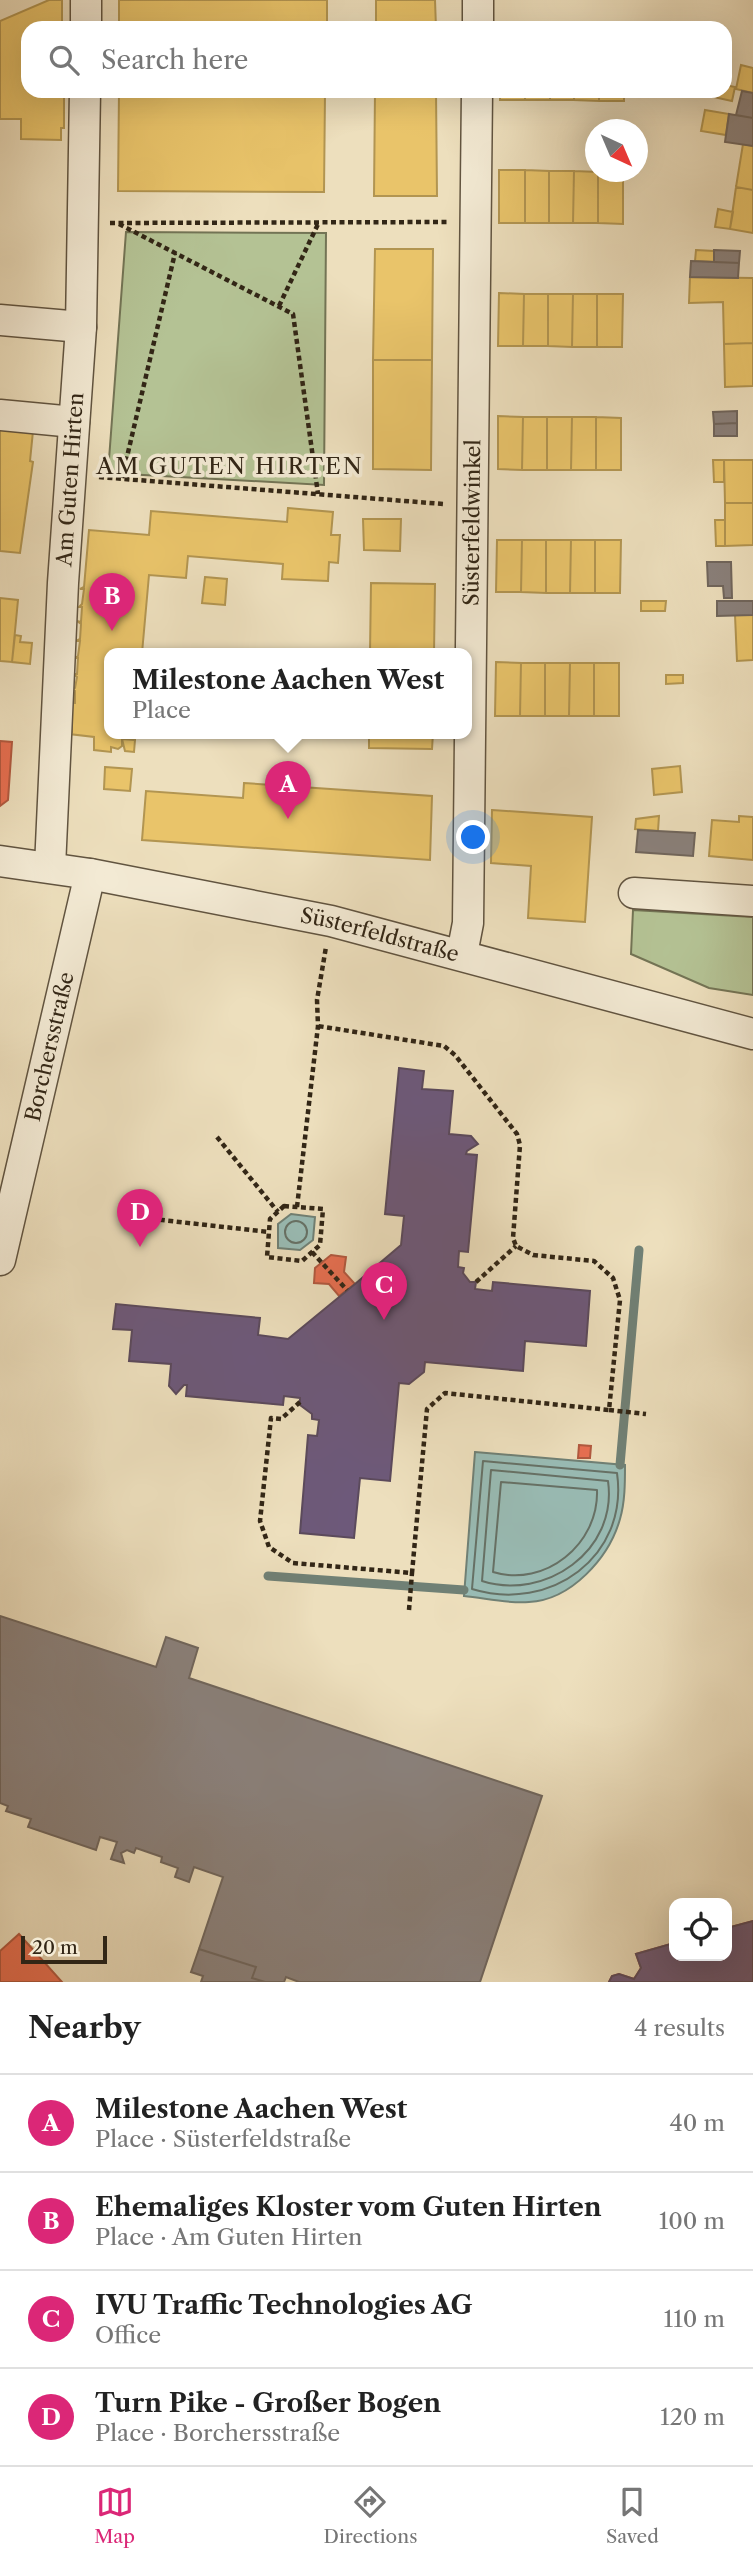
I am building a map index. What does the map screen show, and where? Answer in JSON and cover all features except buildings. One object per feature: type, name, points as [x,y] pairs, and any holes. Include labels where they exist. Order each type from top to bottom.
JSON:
[{"type":"street","points":[[86,0],[86,21]]},
{"type":"street","points":[[478,0],[478,21]]},
{"type":"street","name":"Am Guten Hirten","points":[[50,867],[81,327],[85,98]]},
{"type":"street","name":"Süsterfeldwinkel","points":[[472,648],[477,98]]},
{"type":"street","points":[[0,320],[81,327]]},
{"type":"street","points":[[0,415],[74,422]]},
{"type":"street","name":"Süsterfeldwinkel","points":[[462,954],[468,923],[471,739]]},
{"type":"street","name":"Süsterfeldstraße","points":[[0,861],[90,874],[331,922],[462,954],[753,1034]]},
{"type":"street","name":"Borchersstraße","points":[[0,1260],[90,874]]},
{"type":"street","points":[[634,893],[753,901]]},
{"type":"path","points":[[279,306],[319,222]]},
{"type":"path","points":[[83,223],[476,222]]},
{"type":"path","points":[[118,223],[293,314],[318,494]]},
{"type":"path","points":[[122,478],[175,253]]},
{"type":"path","points":[[71,477],[122,478],[474,507]]},
{"type":"path","points":[[297,1207],[318,1026],[317,1000],[331,922]]},
{"type":"path","points":[[318,1026],[436,1044],[455,1055],[517,1134],[520,1145],[513,1238],[516,1246],[533,1255],[594,1261],[613,1278],[620,1300],[609,1410]]},
{"type":"path","points":[[217,1137],[278,1212]]},
{"type":"path","points":[[284,1206],[323,1209],[320,1245],[302,1261],[267,1257],[270,1219],[278,1212],[284,1206]]},
{"type":"path","points":[[126,1216],[269,1232]]},
{"type":"path","points":[[476,1282],[516,1246]]},
{"type":"path","points":[[312,1252],[347,1290]]},
{"type":"path","points":[[409,1610],[427,1409],[445,1393],[646,1413]]},
{"type":"path","points":[[300,1402],[281,1419],[271,1418],[260,1521],[269,1546],[293,1563],[412,1575]]},
{"type":"green space","points":[[126,232],[326,233],[324,485],[108,473]]},
{"type":"green space","points":[[633,910],[753,917],[753,995],[709,988],[631,954]]},
{"type":"water","points":[[291,1214],[315,1217],[313,1240],[300,1250],[278,1248],[278,1224]]},
{"type":"water","points":[[475,1452],[625,1465],[623,1506],[615,1534],[597,1562],[573,1585],[559,1594],[529,1602],[505,1602],[464,1596]]},
{"type":"waterway","points":[[620,1465],[639,1250]]},
{"type":"waterway","points":[[268,1576],[464,1590]]},
{"type":"place","name":"Ehemaliges Kloster vom Guten Hirten","points":[[112,631]]},
{"type":"place","name":"Milestone Aachen West","points":[[288,819]]},
{"type":"place","name":"Turn Pike - Großer Bogen","points":[[140,1247]]},
{"type":"place","name":"IVU Traffic Technologies AG","points":[[384,1320]]},
{"type":"district","name":"AM GUTEN HIRTEN","points":[[230,466]]}]
